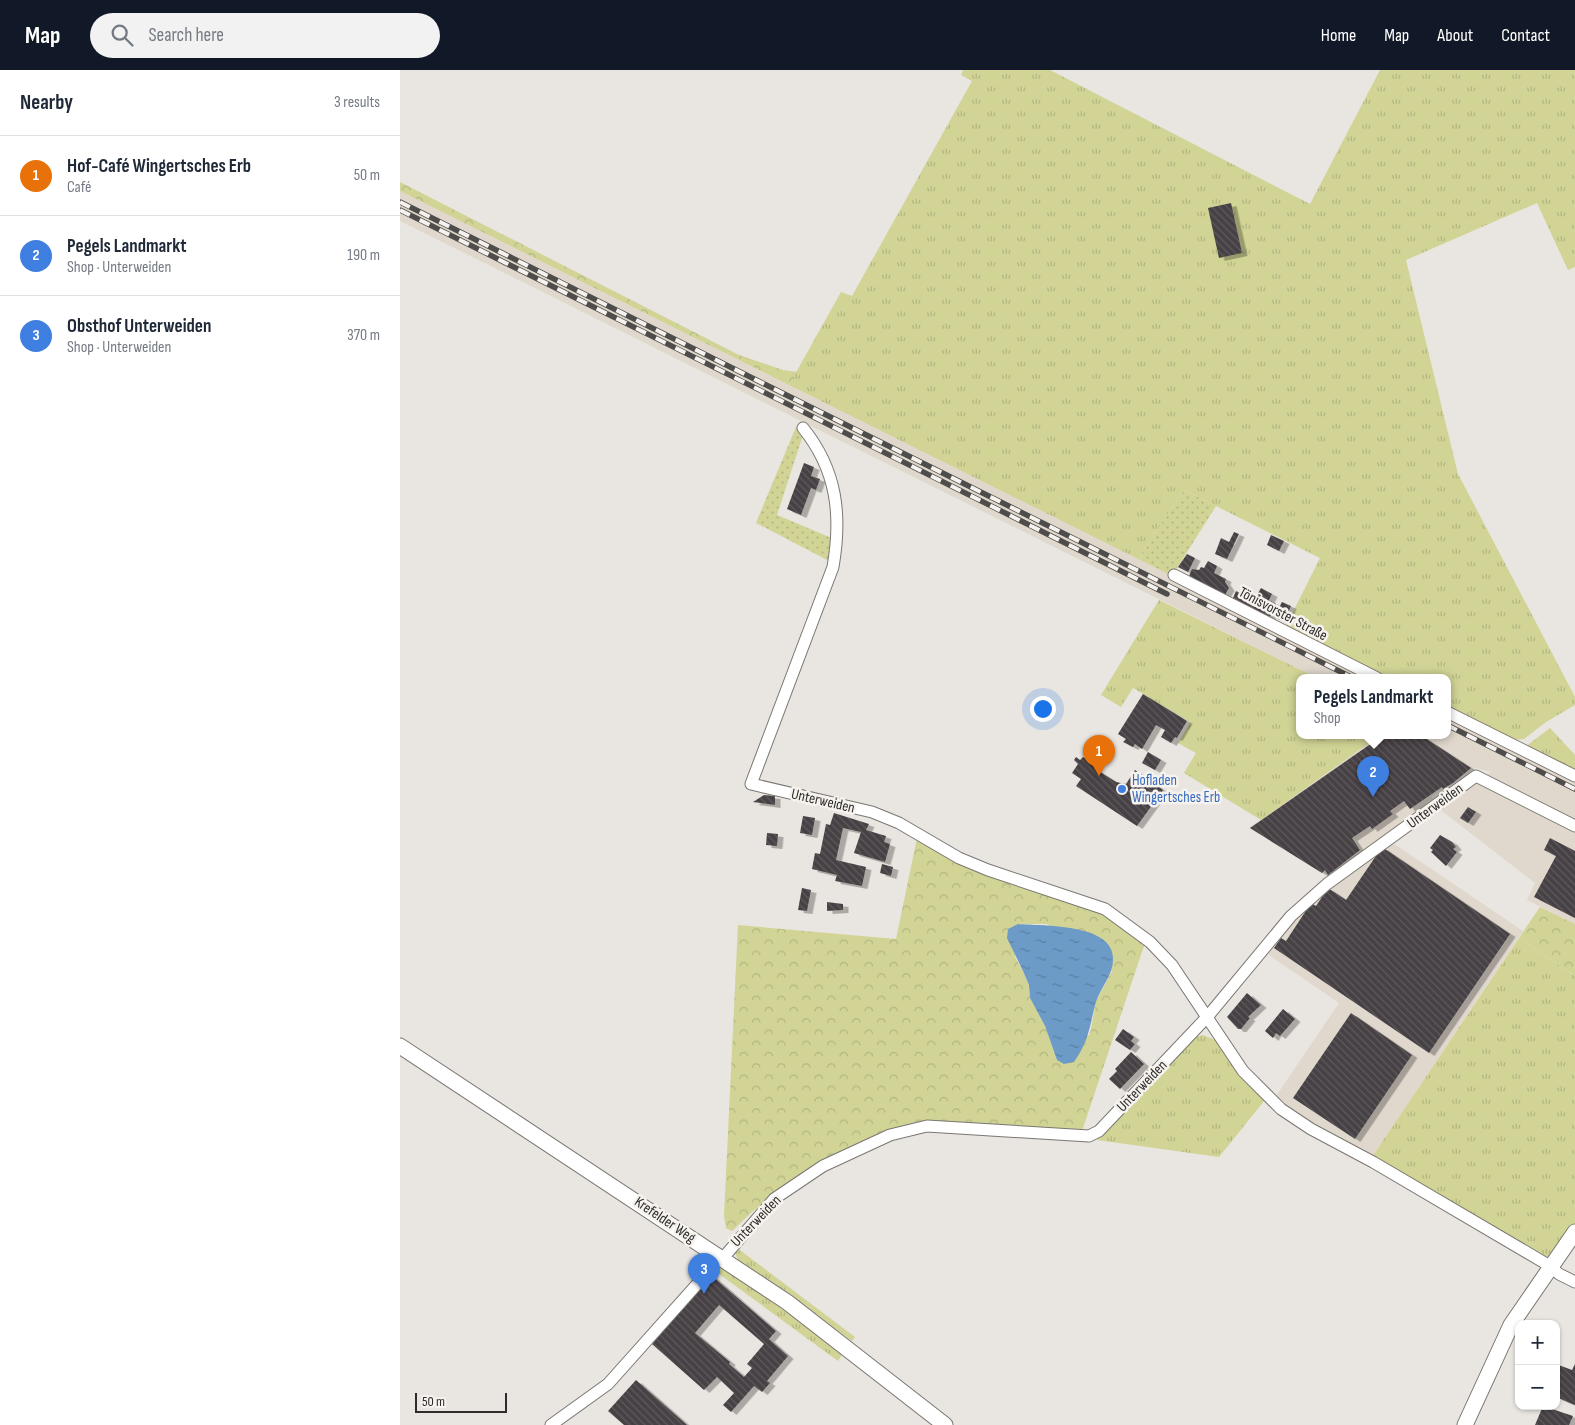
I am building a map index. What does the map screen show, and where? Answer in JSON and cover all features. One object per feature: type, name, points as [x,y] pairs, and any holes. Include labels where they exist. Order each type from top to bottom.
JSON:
[{"type":"street","name":"Unterweiden","points":[[803,428],[819,447],[837,499],[838,538],[833,567],[751,784],[872,812],[899,823],[959,858],[988,870],[1105,909],[1150,942],[1172,966],[1208,1016],[1243,1071],[1281,1110],[1311,1129],[1373,1162],[1575,1282]]},
{"type":"street","name":"Tönisvorster Straße","points":[[1174,575],[1369,674]]},
{"type":"street","points":[[1451,714],[1575,776]]},
{"type":"street","name":"Unterweiden","points":[[551,1425],[608,1384],[774,1199],[823,1166],[890,1135],[927,1126],[1089,1136],[1099,1132],[1208,1016],[1291,916],[1320,890],[1476,776],[1575,826]]},
{"type":"street","name":"Krefelder Weg","points":[[400,1046],[723,1258],[809,1318],[945,1425]]},
{"type":"street","points":[[1465,1425],[1511,1325],[1575,1232]]},
{"type":"shaded area","points":[[400,191],[1172,576],[1364,674],[1309,674],[400,221]]},
{"type":"shaded area","points":[[1451,717],[1575,779],[1575,924],[1527,900],[1535,883],[1438,808],[1491,772],[1475,768],[1432,796],[1433,801],[1328,875],[1249,828],[1375,739],[1451,739]]},
{"type":"shaded area","points":[[1390,841],[1523,931],[1372,1157],[1309,1124],[1274,1099],[1339,1003],[1266,953],[1292,921],[1326,887]]},
{"type":"green space","points":[[963,70],[1050,70],[1310,204],[1380,70],[1575,70],[1575,267],[1568,270],[1537,203],[1406,260],[1458,474],[1575,697],[1575,705],[1546,722],[1524,739],[1512,740],[1451,710],[1451,674],[1378,674],[1285,628],[1320,558],[1184,490],[1143,551],[1140,560],[789,385],[841,292],[852,296],[972,81],[961,75]]},
{"type":"green space","points":[[400,182],[739,355],[783,370],[797,372],[789,385],[400,191]]},
{"type":"green space","points":[[796,427],[803,435],[777,515],[834,539],[831,562],[756,523]]},
{"type":"green space","points":[[1184,490],[1216,506],[1172,576],[1140,560],[1143,551]]},
{"type":"green space","points":[[1159,600],[1309,674],[1296,674],[1296,739],[1375,739],[1261,820],[1184,773],[1196,753],[1178,743],[1190,722],[1133,688],[1121,707],[1101,695]]},
{"type":"green space","points":[[1550,728],[1575,755],[1575,772],[1525,747]]},
{"type":"green space","points":[[917,838],[1099,909],[1145,943],[1082,1131],[916,1122],[821,1164],[753,1211],[732,1231],[726,1228],[724,1216],[738,925],[896,939]],"holes":[[[1018,924],[1047,924],[1112,971],[1096,1001],[1090,1034],[1057,1060],[1045,1026],[1030,998],[1029,985],[1015,957]]]},
{"type":"green space","points":[[1540,907],[1575,924],[1575,976],[1519,938]]},
{"type":"green space","points":[[1519,938],[1575,976],[1575,1227],[1553,1257],[1543,1258],[1372,1157]]},
{"type":"green space","points":[[1203,1035],[1215,1040],[1265,1100],[1219,1157],[1097,1140],[1196,1037]]},
{"type":"green space","points":[[737,1248],[855,1337],[852,1341],[738,1260],[735,1253]]},
{"type":"green space","points":[[726,1268],[790,1311],[844,1352],[838,1361],[715,1271]]},
{"type":"water","points":[[1018,924],[1075,929],[1102,939],[1110,948],[1113,960],[1111,971],[1096,1002],[1086,1040],[1074,1062],[1064,1064],[1057,1060],[1045,1026],[1030,998],[1029,985],[1007,938],[1008,929]]},
{"type":"building","points":[[1231,203],[1242,253],[1219,258],[1208,208]]},
{"type":"building","points":[[804,463],[814,467],[811,476],[820,479],[816,490],[811,488],[801,515],[787,509]]},
{"type":"building","points":[[1234,532],[1239,534],[1227,559],[1215,554],[1221,538],[1229,542]]},
{"type":"building","points":[[1271,535],[1284,541],[1279,551],[1267,545]]},
{"type":"building","points":[[1187,554],[1195,558],[1188,572],[1178,567]]},
{"type":"building","points":[[1208,561],[1217,566],[1214,573],[1226,579],[1225,582],[1229,588],[1225,595],[1189,576],[1192,569],[1199,570],[1201,567],[1204,568]]},
{"type":"building","points":[[1245,588],[1257,595],[1261,588],[1272,594],[1269,600],[1276,604],[1270,617],[1233,598],[1236,591],[1240,593]]},
{"type":"building","points":[[1282,602],[1291,606],[1284,622],[1274,617]]},
{"type":"building","points":[[1143,694],[1187,721],[1177,738],[1175,737],[1171,743],[1161,737],[1165,730],[1156,725],[1142,749],[1135,744],[1133,747],[1123,742],[1126,739],[1118,734]]},
{"type":"building","points":[[1378,739],[1427,739],[1471,768],[1453,783],[1443,789],[1442,787],[1410,809],[1404,801],[1390,811],[1393,814],[1372,829],[1370,826],[1352,838],[1360,850],[1328,875],[1325,870],[1322,873],[1250,828]]},
{"type":"building","points":[[1148,752],[1161,760],[1155,770],[1142,763]]},
{"type":"building","points":[[1076,757],[1080,760],[1083,757],[1094,764],[1094,768],[1116,782],[1126,784],[1135,770],[1163,790],[1137,826],[1076,786],[1081,779],[1072,773],[1078,764],[1074,760]]},
{"type":"building","points":[[764,795],[775,796],[775,805],[753,802]]},
{"type":"building","points":[[1468,807],[1476,812],[1468,823],[1460,818]]},
{"type":"building","points":[[834,813],[869,824],[866,830],[886,836],[884,842],[890,844],[885,862],[854,853],[861,832],[843,828],[836,860],[866,867],[862,886],[835,881],[837,875],[812,869],[815,853],[820,854],[826,824],[830,825]]},
{"type":"building","points":[[803,816],[815,818],[812,835],[800,833]]},
{"type":"building","points":[[767,833],[778,834],[777,846],[766,845]]},
{"type":"building","points":[[1440,835],[1452,842],[1456,847],[1453,849],[1457,852],[1446,866],[1431,852],[1433,850],[1430,848]]},
{"type":"building","points":[[1550,838],[1575,851],[1575,918],[1534,897],[1556,856],[1544,850]]},
{"type":"building","points":[[1382,847],[1510,934],[1429,1053],[1274,948],[1281,938],[1286,941],[1311,903],[1316,906],[1328,888],[1346,900]]},
{"type":"building","points":[[882,864],[893,867],[891,876],[880,873]]},
{"type":"building","points":[[802,888],[811,890],[807,911],[798,910]]},
{"type":"building","points":[[827,902],[843,904],[843,910],[827,911]]},
{"type":"building","points":[[1247,993],[1261,1005],[1248,1017],[1250,1018],[1241,1029],[1238,1029],[1227,1017]]},
{"type":"building","points":[[1283,1009],[1295,1019],[1280,1036],[1276,1033],[1273,1038],[1265,1031]]},
{"type":"building","points":[[1351,1013],[1412,1055],[1355,1139],[1293,1098]]},
{"type":"building","points":[[1123,1029],[1134,1037],[1131,1041],[1135,1044],[1130,1050],[1115,1040]]},
{"type":"building","points":[[1131,1052],[1144,1064],[1120,1089],[1109,1079],[1117,1071],[1115,1069]]},
{"type":"building","points":[[711,1275],[776,1331],[769,1339],[788,1356],[767,1381],[770,1383],[762,1392],[754,1386],[731,1412],[723,1405],[734,1393],[717,1377],[704,1390],[652,1344]],"holes":[[[719,1305],[764,1344],[747,1364],[752,1368],[744,1377],[729,1364],[730,1362],[695,1333]]]},
{"type":"building","points":[[1575,1364],[1575,1405],[1560,1399],[1560,1366],[1572,1370]]},
{"type":"building","points":[[636,1380],[687,1425],[624,1425],[608,1411]]},
{"type":"building","points":[[1541,1410],[1555,1410],[1573,1416],[1569,1425],[1535,1425]]},
{"type":"railway","points":[[400,202],[1345,674]]},
{"type":"railway","points":[[400,210],[1167,594]]},
{"type":"railway","points":[[1451,727],[1575,789]]},
{"type":"place","name":"Hof-Café Wingertsches Erb","points":[[1099,776]]},
{"type":"place","name":"Hofladen Wingertsches Erb","points":[[1122,789]]},
{"type":"place","name":"Pegels Landmarkt","points":[[1373,797]]},
{"type":"place","name":"Obsthof Unterweiden","points":[[704,1294]]}]
